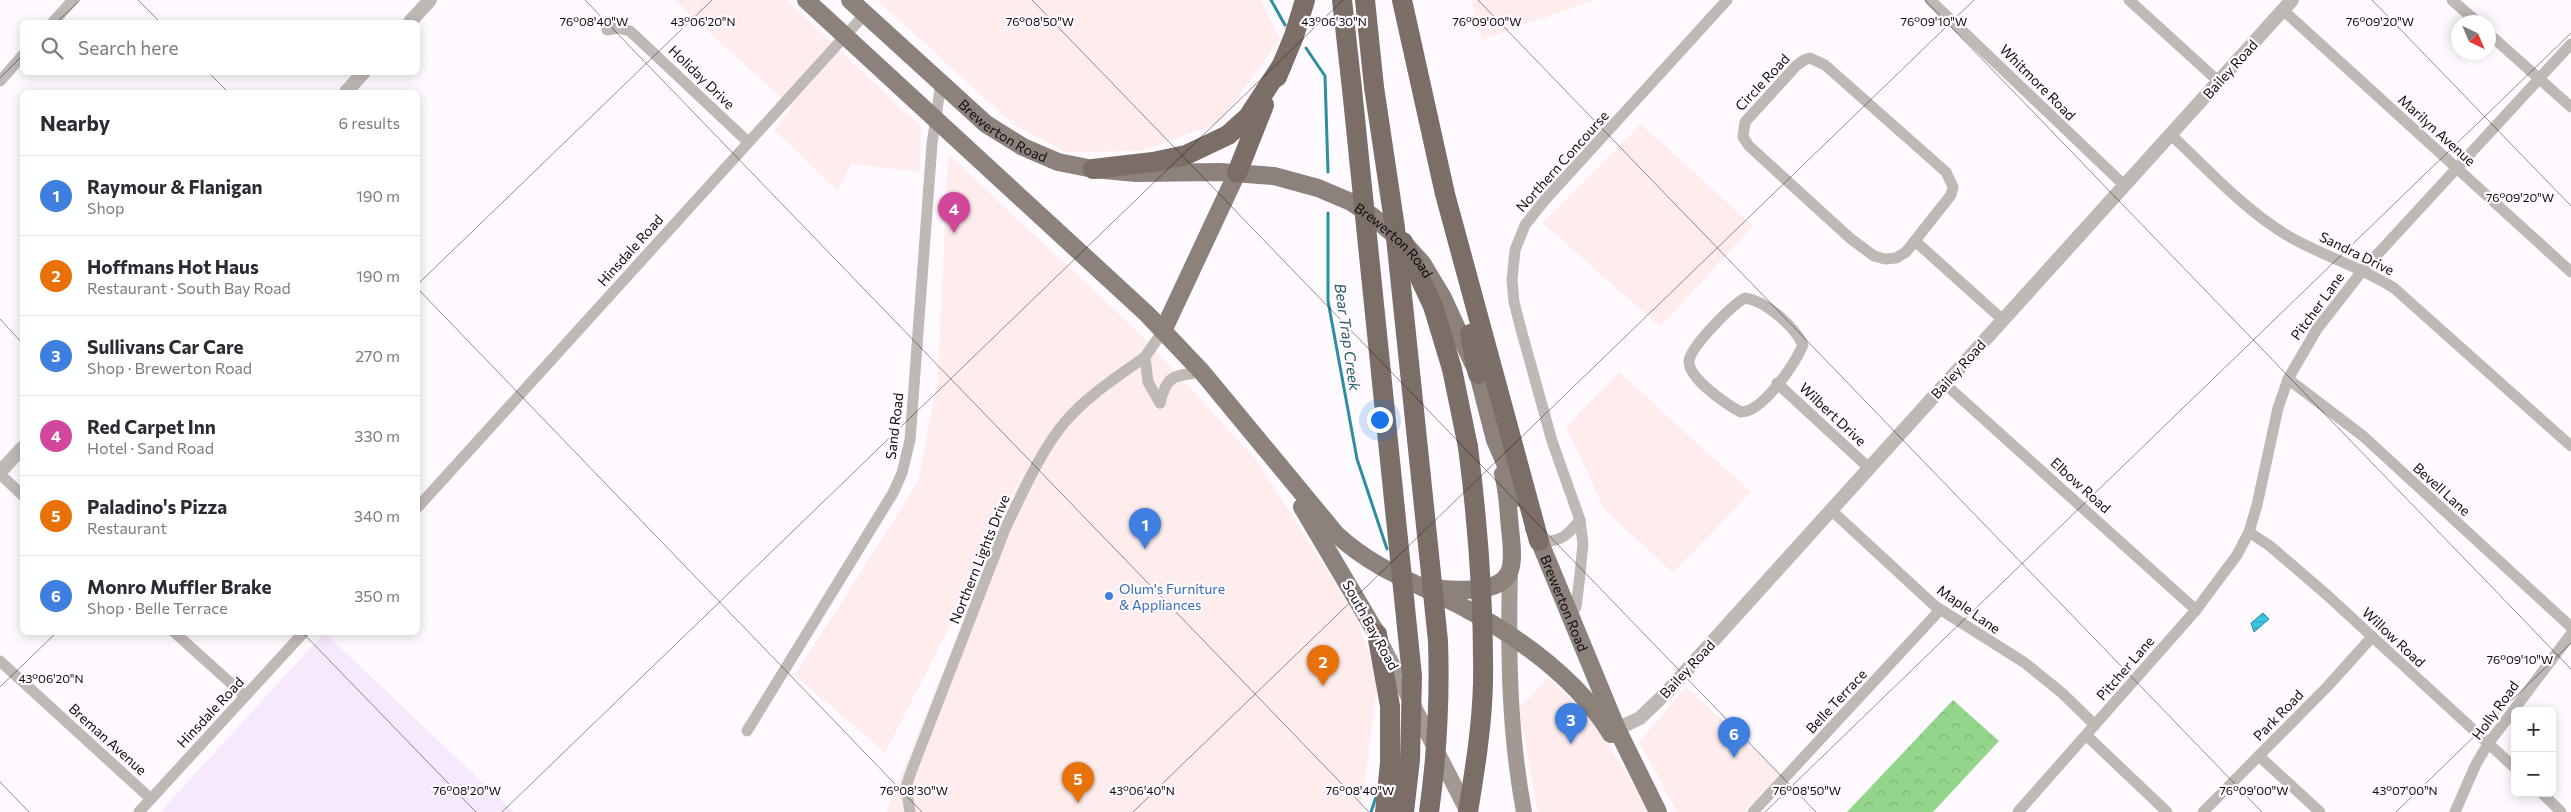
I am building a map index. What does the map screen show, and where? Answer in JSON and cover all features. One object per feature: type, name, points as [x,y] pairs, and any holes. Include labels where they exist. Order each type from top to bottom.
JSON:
[{"type":"highway","points":[[1237,173],[1294,36],[1305,0]]},
{"type":"highway","points":[[1342,0],[1412,676],[1410,760],[1404,812]]},
{"type":"highway","points":[[1364,0],[1374,87],[1395,228],[1438,642],[1440,693],[1436,765],[1429,812]]},
{"type":"highway","points":[[1402,0],[1445,194],[1478,374]]},
{"type":"highway","points":[[1093,169],[1153,162],[1186,155],[1228,135],[1248,117],[1282,65]]},
{"type":"highway","points":[[1445,194],[1539,541]]},
{"type":"highway","points":[[1403,242],[1433,306],[1452,369],[1468,447],[1478,522],[1483,683],[1478,753],[1468,812]]},
{"type":"highway","points":[[1377,634],[1390,706],[1390,763],[1385,812]]},
{"type":"main road","name":"Brewerton Road","points":[[806,0],[935,120],[1043,216],[1164,331],[1202,372],[1342,540],[1370,562],[1460,606],[1509,634],[1563,677],[1610,724]]},
{"type":"main road","name":"Brewerton Road","points":[[850,0],[986,124],[1024,147],[1058,162],[1093,169],[1136,173],[1237,173],[1289,179],[1340,197],[1372,216],[1403,242],[1422,263],[1443,298],[1478,374],[1495,440],[1570,617],[1610,724],[1655,807]]},
{"type":"main road","points":[[1164,331],[1237,173]]},
{"type":"main road","points":[[1495,440],[1506,484],[1511,538],[1509,634],[1511,722],[1523,811]]},
{"type":"main road","name":"South Bay Road","points":[[1263,444],[1340,568],[1377,634],[1468,812]]},
{"type":"main road","points":[[1417,586],[1468,592],[1486,588],[1503,579],[1510,571]]},
{"type":"street","points":[[55,20],[74,0]]},
{"type":"street","points":[[412,20],[430,0]]},
{"type":"street","name":"Northern Concourse","points":[[1570,617],[1576,607],[1579,583],[1583,544],[1580,520],[1552,443],[1522,334],[1513,295],[1515,250],[1525,225],[1544,201],[1727,0]]},
{"type":"street","name":"Whitmore Road","points":[[1930,0],[2124,185]]},
{"type":"street","points":[[2129,0],[2218,82]]},
{"type":"street","points":[[2452,0],[2469,15]]},
{"type":"street","name":"Bailey Road","points":[[1610,724],[1640,718],[1666,693],[2287,5]]},
{"type":"street","name":"Marilyn Avenue","points":[[2287,5],[2457,169],[2571,272]]},
{"type":"street","name":"Hinsdale Road","points":[[420,505],[747,141],[864,14]]},
{"type":"street","name":"Holiday Drive","points":[[607,30],[618,28],[630,31],[747,141]]},
{"type":"street","points":[[2496,40],[2571,107]]},
{"type":"street","name":"Pitcher Lane","points":[[2095,725],[2196,610],[2227,570],[2249,532],[2257,505],[2273,425],[2288,378],[2316,328],[2363,270],[2571,44]]},
{"type":"street","points":[[0,81],[20,58]]},
{"type":"street","name":"Circle Road","points":[[1810,58],[1825,65],[1946,172],[1953,187],[1951,195],[1915,241],[1906,252],[1896,258],[1874,256],[1851,239],[1749,146],[1743,137],[1745,122],[1804,60],[1810,58]]},
{"type":"street","points":[[348,90],[361,75]]},
{"type":"street","name":"Sand Road","points":[[748,731],[894,493],[902,473],[910,440],[935,120],[940,83]]},
{"type":"street","name":"Sandra Drive","points":[[2170,134],[2269,223],[2323,254],[2363,270],[2394,288],[2571,446]]},
{"type":"street","points":[[1915,241],[2003,320]]},
{"type":"street","name":"Wilbert Drive","points":[[1745,298],[1754,299],[1771,311],[1799,337],[1803,345],[1798,356],[1778,383],[1754,410],[1741,412],[1710,390],[1692,372],[1689,361],[1695,348],[1736,303],[1745,298]]},
{"type":"street","name":"Northern Lights Drive","points":[[910,812],[906,787],[911,772],[1005,529],[1021,496],[1066,421],[1086,401],[1145,357],[1164,331]]},
{"type":"street","points":[[1145,357],[1148,382],[1160,403],[1164,386],[1171,377],[1202,372]]},
{"type":"street","name":"Bevell Lane","points":[[2288,378],[2363,436],[2571,627]]},
{"type":"street","name":"Wilbert Drive","points":[[1778,383],[1869,468]]},
{"type":"street","name":"Elbow Road","points":[[1945,384],[2196,610]]},
{"type":"street","points":[[20,450],[0,473],[20,493]]},
{"type":"street","name":"Maple Lane","points":[[1831,510],[1940,610],[2025,664],[2062,694],[2095,725]]},
{"type":"street","points":[[1539,541],[1558,541],[1568,535],[1580,520]]},
{"type":"street","name":"Willow Road","points":[[2249,532],[2306,577],[2511,764]]},
{"type":"street","name":"Belle Terrace","points":[[1753,812],[1940,610]]},
{"type":"street","name":"Holly Road","points":[[2455,812],[2476,764],[2488,744],[2571,634]]},
{"type":"street","points":[[177,635],[245,696]]},
{"type":"street","name":"Hinsdale Road","points":[[139,812],[301,635]]},
{"type":"street","name":"Park Road","points":[[2203,812],[2372,637]]},
{"type":"street","name":"Breman Avenue","points":[[0,661],[151,799]]},
{"type":"street","points":[[2018,812],[2095,725]]},
{"type":"street","points":[[2086,735],[2167,812]]},
{"type":"street","points":[[2258,756],[2320,812]]},
{"type":"street","points":[[2546,797],[2561,812]]},
{"type":"shaded area","points":[[674,0],[787,0],[921,127],[920,172],[851,164],[838,191],[774,130],[792,108]]},
{"type":"shaded area","points":[[877,0],[1261,0],[1280,39],[1219,123],[1142,151],[1066,152],[1014,125]]},
{"type":"shaded area","points":[[1472,0],[1594,0],[1482,40]]},
{"type":"shaded area","points":[[1641,124],[1753,226],[1660,327],[1543,223]]},
{"type":"shaded area","points":[[948,154],[1135,329],[1256,459],[1333,580],[1356,617],[1378,679],[1361,812],[886,812],[1026,465],[952,622],[885,753],[795,675],[918,482],[938,377]]},
{"type":"shaded area","points":[[1619,372],[1751,492],[1673,573],[1605,510],[1566,427]]},
{"type":"shaded area","points":[[322,635],[327,635],[514,812],[160,812]]},
{"type":"shaded area","points":[[1548,678],[1582,710],[1603,736],[1650,812],[1538,812],[1519,708]]},
{"type":"shaded area","points":[[1686,687],[1781,774],[1744,812],[1677,812],[1639,742]]},
{"type":"green space","points":[[1953,700],[1999,741],[1933,812],[1847,812]]},
{"type":"water","points":[[2263,613],[2269,619],[2254,632],[2251,623]]},
{"type":"waterway","name":"Bear Trap Creek","points":[[1271,0],[1285,25]]},
{"type":"waterway","name":"Bear Trap Creek","points":[[1306,48],[1325,76],[1328,172]]},
{"type":"waterway","name":"Bear Trap Creek","points":[[1328,213],[1328,301],[1357,459],[1387,549]]},
{"type":"waterway","name":"Bear Trap Creek","points":[[1371,812],[1377,794]]},
{"type":"place","name":"Red Carpet Inn","points":[[954,233]]},
{"type":"place","name":"Raymour & Flanigan","points":[[1145,549]]},
{"type":"place","name":"Olum's Furniture & Appliances","points":[[1109,596]]},
{"type":"place","name":"Hoffmans Hot Haus","points":[[1323,686]]},
{"type":"place","name":"Sullivans Car Care","points":[[1571,744]]},
{"type":"place","name":"Monro Muffler Brake","points":[[1734,758]]},
{"type":"place","name":"Paladino's Pizza","points":[[1078,803]]}]
